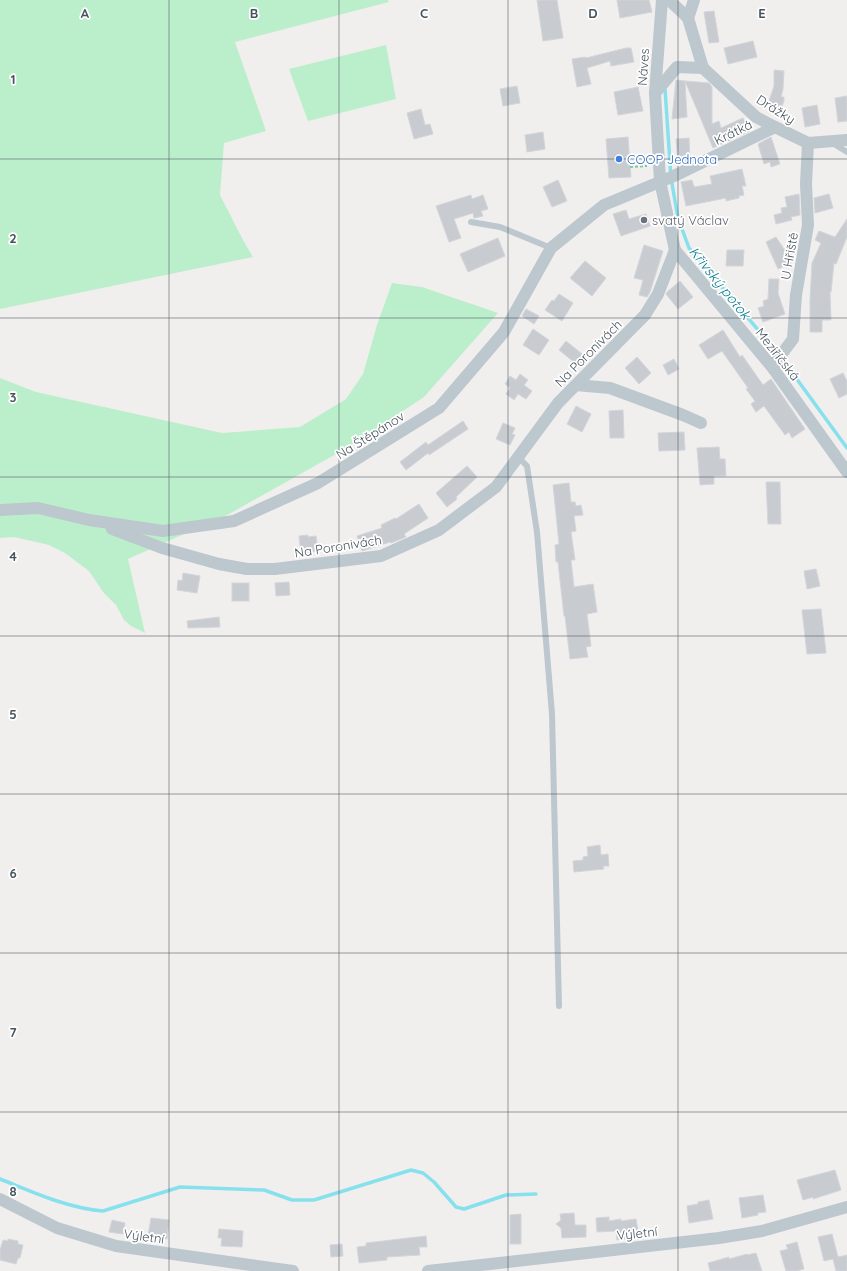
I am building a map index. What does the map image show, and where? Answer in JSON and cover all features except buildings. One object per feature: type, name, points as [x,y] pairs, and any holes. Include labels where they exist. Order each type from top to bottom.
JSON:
[{"type":"street","name":"Náves","points":[[655,93],[662,0]]},
{"type":"street","points":[[669,0],[688,18],[704,68]]},
{"type":"street","points":[[688,18],[694,0]]},
{"type":"street","name":"Náves","points":[[655,93],[677,67],[704,68]]},
{"type":"street","name":"Drážky","points":[[704,68],[756,117],[808,143]]},
{"type":"street","name":"Meziříčská","points":[[655,93],[675,250],[774,364],[847,472]]},
{"type":"street","name":"Krátká","points":[[667,178],[775,127]]},
{"type":"street","points":[[808,143],[847,140]]},
{"type":"street","name":"U Hřiště","points":[[774,364],[793,339],[796,295],[808,225],[806,184],[808,143]]},
{"type":"street","name":"Na Štěpánov","points":[[0,510],[38,508],[89,520],[163,531],[234,521],[318,483],[439,408],[504,332],[551,248],[604,205],[667,178]]},
{"type":"street","name":"Na Poronivách","points":[[89,520],[162,548],[219,564],[247,569],[275,569],[381,556],[439,530],[496,487],[558,403],[645,315],[658,294],[675,250]]},
{"type":"street","points":[[576,385],[610,388],[701,423]]},
{"type":"street","name":"Výletní","points":[[0,1199],[57,1228],[116,1246],[293,1271]]},
{"type":"street","name":"Výletní","points":[[428,1271],[719,1238],[762,1231],[847,1207]]},
{"type":"lane","points":[[830,141],[847,152]]},
{"type":"lane","points":[[471,222],[500,227],[551,248]]},
{"type":"lane","points":[[518,457],[527,466],[537,532],[552,714],[559,1006]]},
{"type":"path","points":[[630,167],[652,166]]},
{"type":"green space","points":[[0,0],[388,0],[389,2],[235,42],[266,131],[224,143],[220,195],[253,257],[0,309]]},
{"type":"green space","points":[[386,45],[396,99],[308,121],[289,69]]},
{"type":"green space","points":[[392,283],[422,287],[498,313],[424,397],[345,449],[229,514],[128,559],[145,633],[131,626],[124,620],[116,605],[103,592],[89,571],[65,553],[49,545],[14,537],[0,538],[0,378],[36,392],[222,433],[300,427],[346,399],[363,374],[377,325]]},
{"type":"waterway","name":"Křivský potok","points":[[665,89],[671,178],[678,218],[689,248],[780,356],[847,448]]},
{"type":"waterway","points":[[0,1179],[63,1203],[76,1207],[103,1211],[180,1187],[264,1190],[292,1200],[314,1200],[411,1170],[423,1173],[434,1182],[456,1207],[464,1209],[506,1195],[536,1194]]},
{"type":"place","name":"COOP Jednota","points":[[619,159]]},
{"type":"place","name":"svatý Václav","points":[[644,220]]}]
